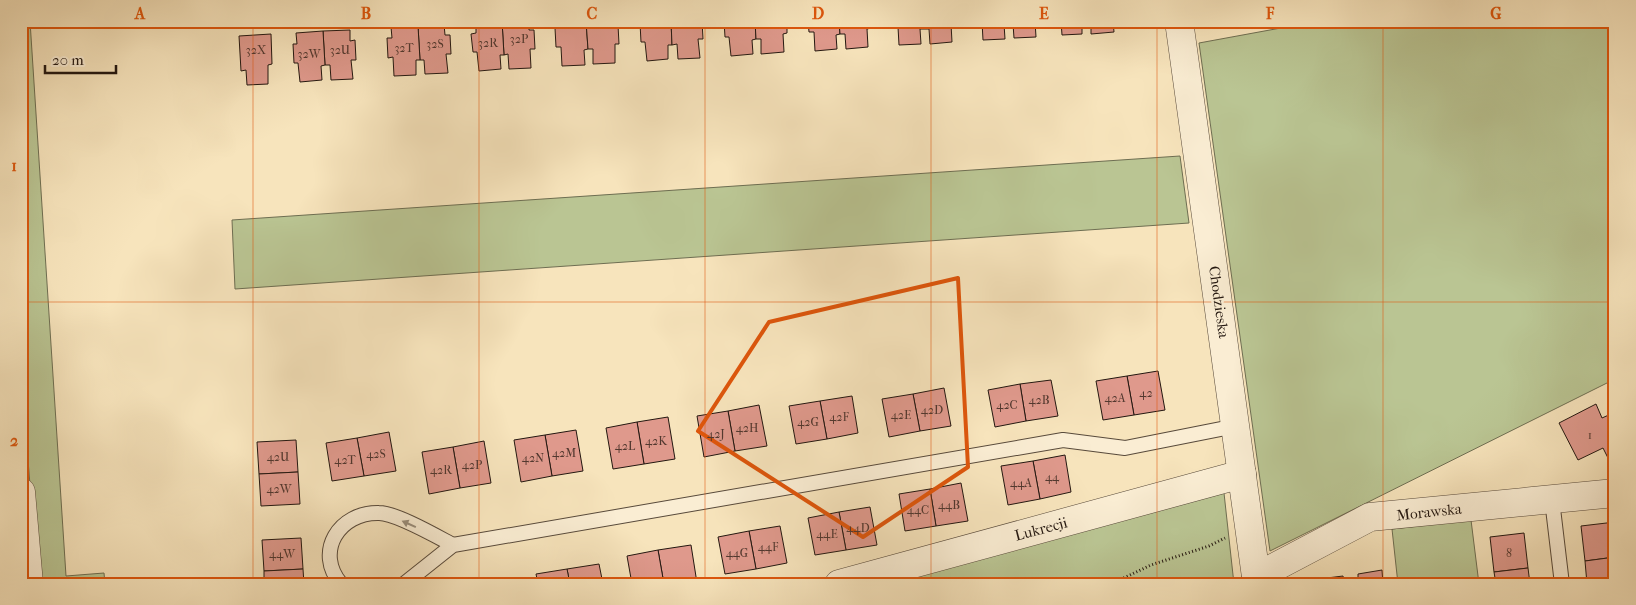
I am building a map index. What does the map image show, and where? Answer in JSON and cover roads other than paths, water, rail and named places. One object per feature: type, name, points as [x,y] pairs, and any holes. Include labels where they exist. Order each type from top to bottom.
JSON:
[{"type":"street","name":"Chodzieska","points":[[1179,21],[1257,580]]},
{"type":"street","name":"Lukrecji","points":[[839,584],[1242,474]]},
{"type":"street","points":[[21,492],[29,584]]},
{"type":"street","name":"Morawska","points":[[1257,580],[1370,517],[1615,493]]},
{"type":"lane","points":[[404,584],[453,545],[1063,440],[1125,448],[1236,426]]},
{"type":"lane","points":[[1552,500],[1562,584]]},
{"type":"lane","points":[[341,584],[333,575],[329,546],[335,534],[348,522],[363,515],[380,512],[453,545]]}]
